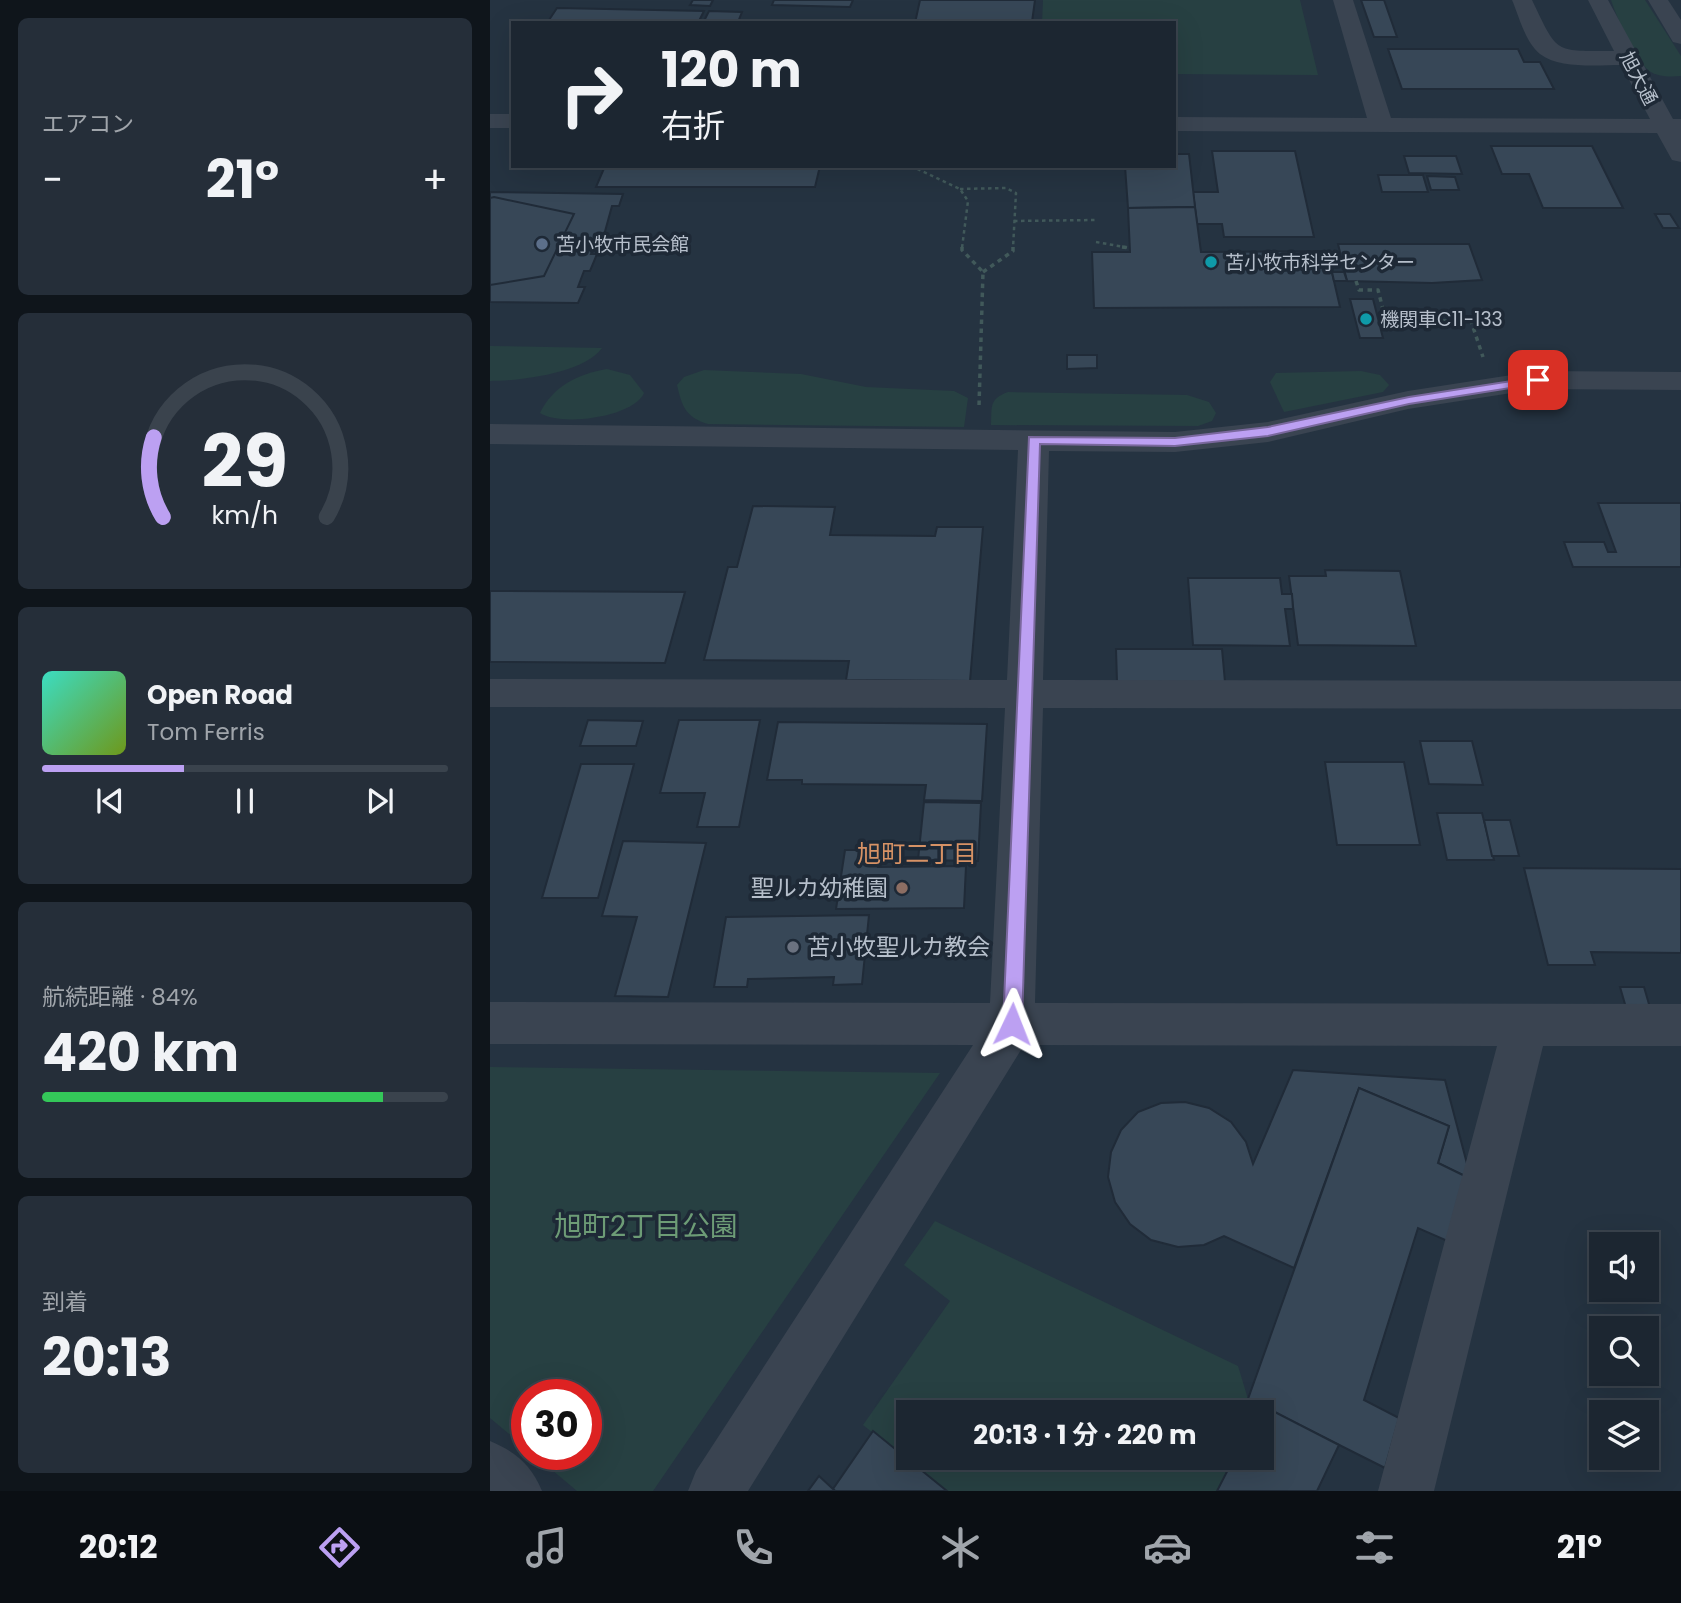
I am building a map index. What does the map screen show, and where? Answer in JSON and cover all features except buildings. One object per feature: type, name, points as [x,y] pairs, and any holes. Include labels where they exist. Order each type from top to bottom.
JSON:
[{"type":"street","points":[[1343,0],[1381,125]]},
{"type":"street","points":[[1522,0],[1546,48],[1557,54],[1629,58]]},
{"type":"street","name":"旭大通","points":[[1598,0],[1629,58],[1658,91],[1673,126],[1681,155]]},
{"type":"street","points":[[1658,0],[1681,37]]},
{"type":"street","points":[[490,121],[511,121]]},
{"type":"street","points":[[1176,124],[1673,126]]},
{"type":"street","points":[[490,434],[1175,442],[1268,432],[1409,400],[1538,380],[1681,381]]},
{"type":"street","points":[[716,1491],[1012,1024],[1034,440]]},
{"type":"street","points":[[493,703],[1024,694],[1681,695]]},
{"type":"street","points":[[490,1023],[1681,1025]]},
{"type":"street","points":[[1406,1491],[1525,1025]]},
{"type":"street","points":[[490,1469],[514,1491]]},
{"type":"path","points":[[915,168],[960,189],[1006,188],[1016,193],[1013,251],[983,272]]},
{"type":"path","points":[[960,189],[968,201],[962,250],[983,272],[981,379],[976,439]]},
{"type":"path","points":[[1014,221],[1096,220]]},
{"type":"path","points":[[1096,242],[1130,248]]},
{"type":"path","points":[[1356,281],[1359,290],[1378,290],[1386,321],[1471,321],[1484,361]]},
{"type":"green space","points":[[1043,0],[1300,0],[1318,75],[1176,74],[1176,21],[1042,21]]},
{"type":"green space","points":[[1611,0],[1645,0],[1681,56],[1681,76],[1659,75],[1648,70],[1632,47]]},
{"type":"green space","points":[[490,346],[602,348],[593,357],[567,369],[534,377],[490,381]]},
{"type":"green space","points":[[607,369],[630,375],[644,393],[638,401],[612,414],[596,417],[564,419],[540,413],[552,395],[568,383],[586,374]]},
{"type":"green space","points":[[704,370],[801,374],[866,387],[954,391],[968,398],[964,427],[708,424],[689,414],[677,385],[684,377]]},
{"type":"green space","points":[[1361,371],[1380,375],[1389,385],[1383,392],[1284,412],[1270,382],[1276,373]]},
{"type":"green space","points":[[1008,392],[1187,395],[1209,402],[1216,413],[1212,421],[1198,426],[991,425],[992,408],[997,397]]},
{"type":"green space","name":"旭町2丁目公園","points":[[490,1067],[940,1073],[653,1491],[577,1491],[552,1470],[602,1470],[602,1379],[511,1379],[511,1436],[490,1418]]},
{"type":"green space","points":[[935,1221],[1238,1366],[1250,1400],[896,1400],[896,1451],[863,1425],[950,1301],[904,1265]]},
{"type":"green space","points":[[920,1470],[1228,1470],[1217,1491],[947,1491]]},
{"type":"place","name":"苫小牧市民会館","points":[[542,244]]},
{"type":"place","name":"苫小牧市科学センター","points":[[1211,262]]},
{"type":"place","name":"機関車C11-133","points":[[1366,319]]},
{"type":"place","name":"聖ルカ幼稚園","points":[[902,888]]},
{"type":"place","name":"苫小牧聖ルカ教会","points":[[793,947]]},
{"type":"district","name":"旭町二丁目","points":[[917,854]]},
{"type":"route","points":[[1012,1024],[1034,440],[1175,442],[1268,432],[1409,400],[1538,380]]}]
